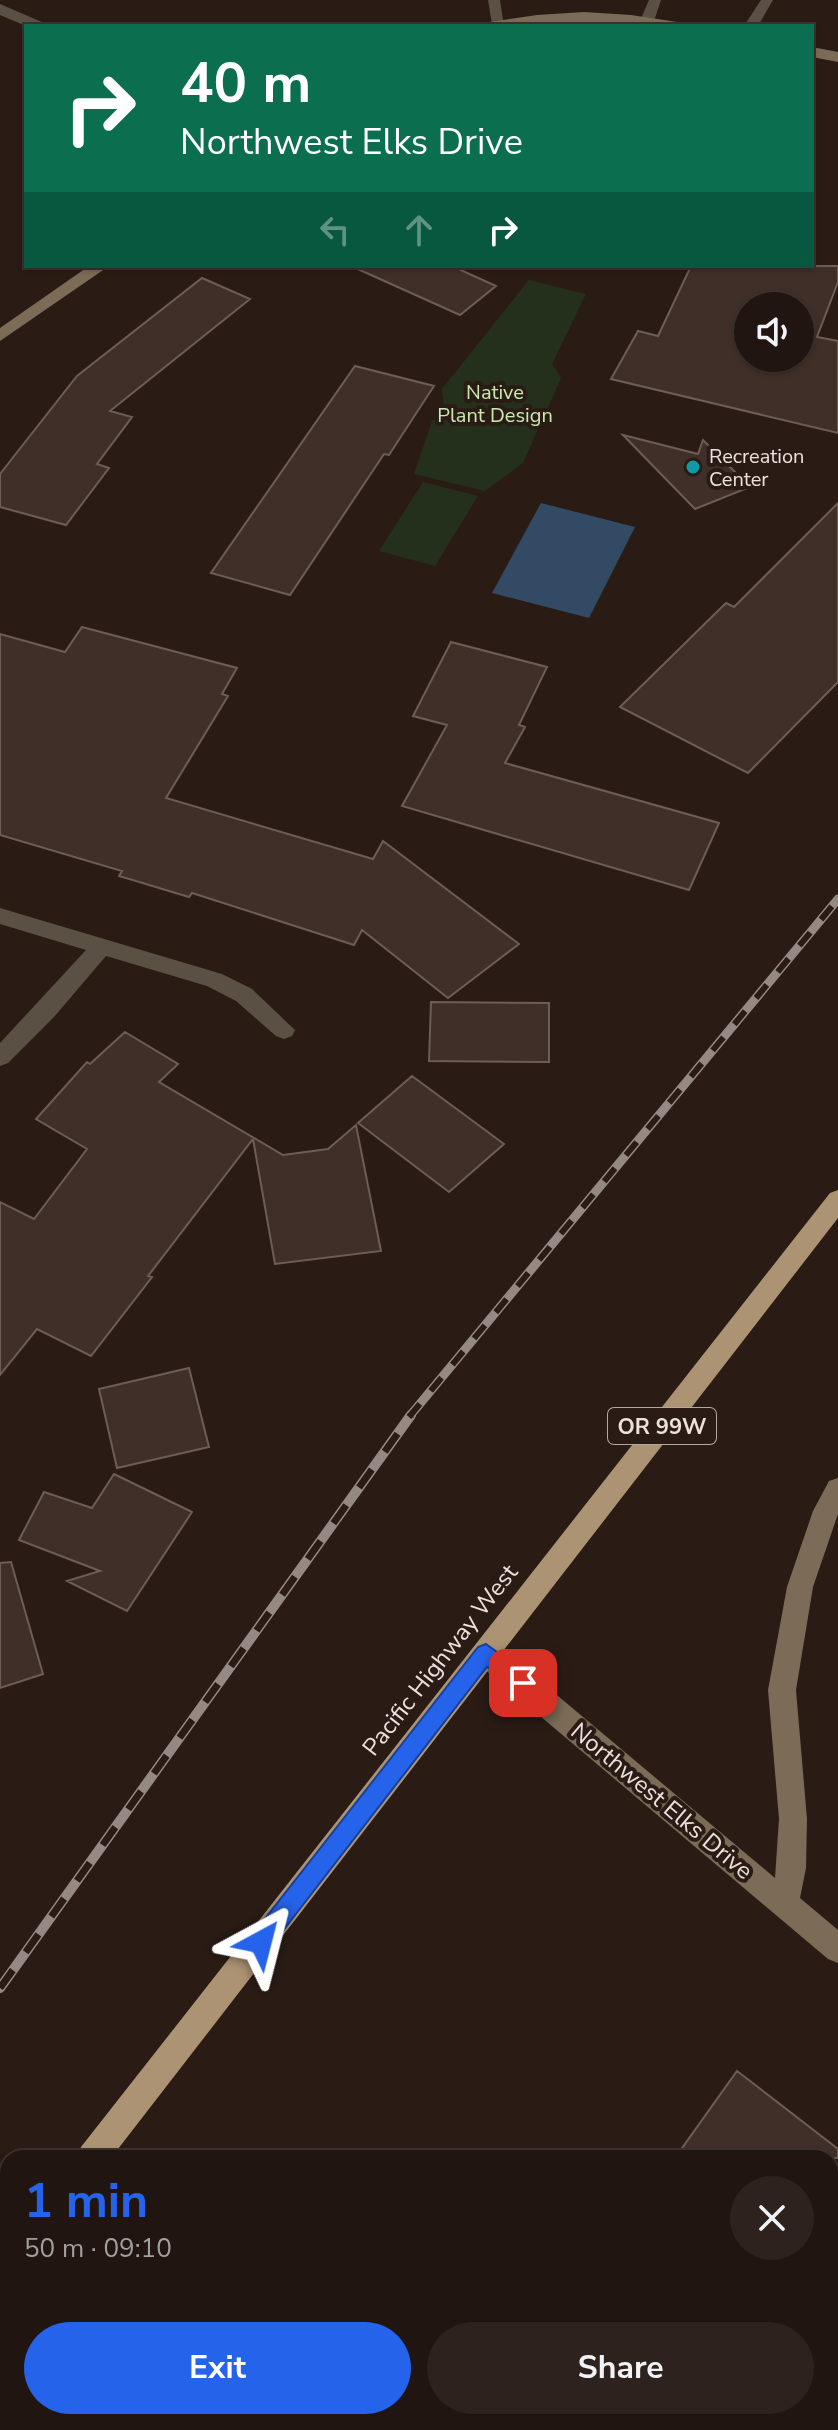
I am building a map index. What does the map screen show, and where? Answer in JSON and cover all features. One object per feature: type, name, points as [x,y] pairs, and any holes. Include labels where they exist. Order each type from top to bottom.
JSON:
[{"type":"highway","name":"Pacific Highway West","points":[[98,2150],[838,1200]]},
{"type":"street","points":[[0,9],[34,24]]},
{"type":"street","points":[[503,24],[573,16],[666,24]]},
{"type":"street","points":[[814,52],[838,57]]},
{"type":"street","points":[[0,336],[97,268]]},
{"type":"street","points":[[0,916],[214,980],[244,995],[269,1013],[284,1030]]},
{"type":"street","points":[[0,1057],[46,1011],[103,945]]},
{"type":"street","points":[[784,1904],[792,1868],[793,1819],[782,1690],[800,1587],[826,1511],[838,1489]]},
{"type":"street","name":"Northwest Elks Drive","points":[[486,1653],[838,1949]]},
{"type":"lane","points":[[494,0],[494,24]]},
{"type":"lane","points":[[647,21],[655,0]]},
{"type":"lane","points":[[752,24],[767,0]]},
{"type":"green space","name":"Native Plant Design","points":[[529,280],[586,294],[552,364],[561,378],[523,463],[485,491],[414,474],[432,421],[445,416],[442,389]]},
{"type":"green space","points":[[423,482],[478,496],[435,566],[379,551]]},
{"type":"water","points":[[541,503],[635,527],[589,618],[492,593]]},
{"type":"building","points":[[838,266],[838,282],[817,337],[838,341],[838,433],[611,379],[638,331],[658,336],[690,268]]},
{"type":"building","points":[[355,268],[456,268],[496,286],[460,315]]},
{"type":"building","points":[[202,278],[250,299],[110,411],[132,417],[97,464],[109,468],[66,525],[0,507],[0,474],[77,376]]},
{"type":"building","points":[[355,366],[434,386],[389,455],[384,454],[290,595],[211,573]]},
{"type":"building","name":"Recreation Center","points":[[623,435],[698,454],[703,440],[750,487],[695,509]]},
{"type":"building","points":[[838,503],[838,682],[748,773],[620,707],[726,603],[734,607]]},
{"type":"building","points":[[82,627],[237,668],[222,694],[228,696],[166,798],[373,859],[383,841],[519,944],[448,998],[362,930],[354,945],[192,893],[189,897],[119,876],[122,871],[0,835],[0,634],[65,652]]},
{"type":"building","points":[[451,642],[547,667],[519,725],[525,727],[505,763],[719,823],[689,890],[402,806],[447,725],[413,716]]},
{"type":"building","points":[[431,1002],[549,1003],[549,1062],[429,1061]]},
{"type":"building","points":[[125,1032],[178,1064],[159,1082],[283,1155],[328,1149],[356,1125],[381,1251],[275,1264],[253,1139],[91,1356],[37,1329],[0,1375],[0,1202],[34,1219],[87,1149],[36,1119],[87,1062],[90,1064]]},
{"type":"building","points":[[412,1076],[504,1144],[449,1192],[358,1123]]},
{"type":"building","points":[[189,1368],[209,1447],[117,1468],[99,1389]]},
{"type":"building","points":[[114,1474],[192,1512],[127,1611],[67,1581],[100,1571],[19,1540],[44,1492],[92,1508]]},
{"type":"building","points":[[11,1562],[43,1674],[0,1688],[0,1563]]},
{"type":"building","points":[[737,2071],[838,2149],[838,2150],[681,2150]]},
{"type":"railway","points":[[409,1417],[838,899]]},
{"type":"railway","points":[[0,1988],[411,1415]]},
{"type":"place","name":"Recreation Center","points":[[693,467]]},
{"type":"route","points":[[261,1942],[486,1653],[523,1683]]}]
